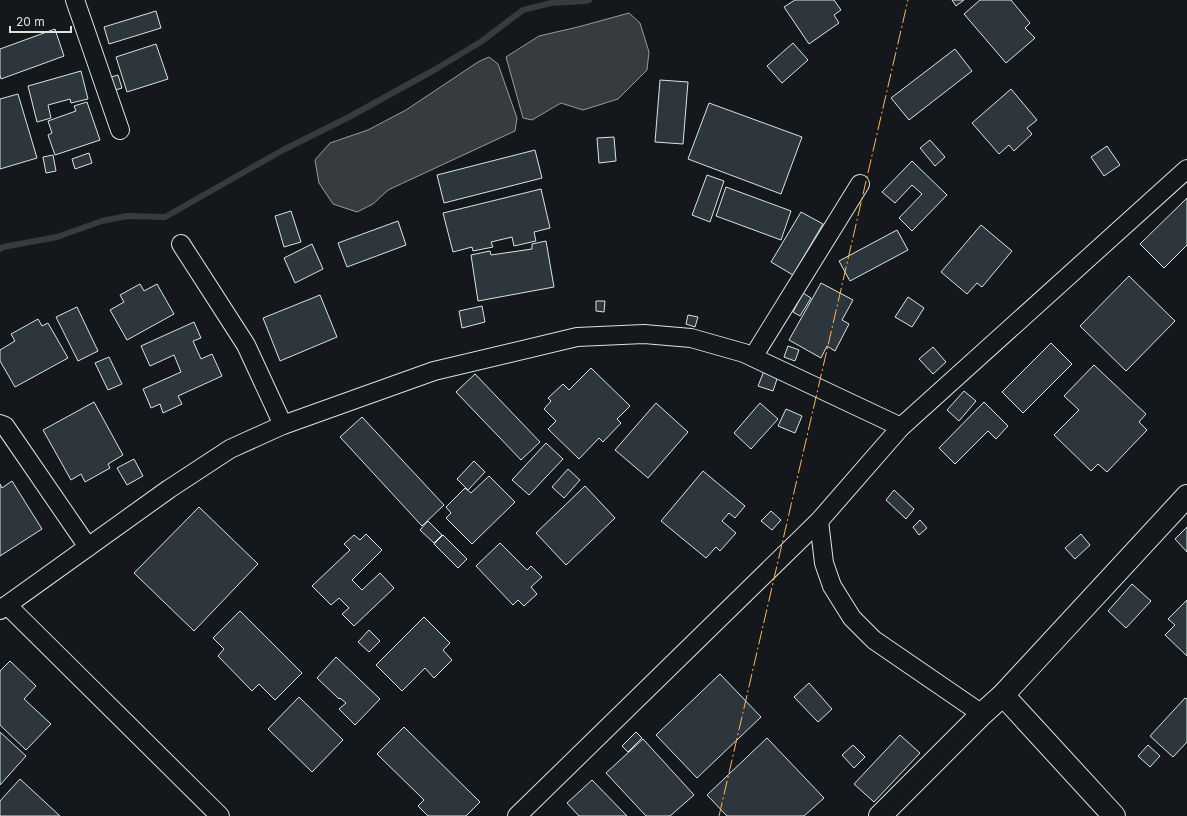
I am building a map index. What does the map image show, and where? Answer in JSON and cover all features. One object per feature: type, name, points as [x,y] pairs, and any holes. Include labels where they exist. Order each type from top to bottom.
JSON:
[{"type":"street","points":[[75,0],[120,130]]},
{"type":"street","points":[[517,816],[819,521],[901,427],[1187,169]]},
{"type":"street","points":[[753,357],[860,184]]},
{"type":"street","points":[[181,244],[246,345],[283,425]]},
{"type":"street","points":[[220,816],[3,608],[168,489],[230,449],[283,425],[434,371],[578,337],[644,334],[691,338],[744,353],[901,427]]},
{"type":"street","points":[[0,424],[4,426],[88,547]]},
{"type":"street","points":[[880,816],[1003,695],[1187,496]]},
{"type":"street","points":[[819,521],[824,563],[832,586],[852,618],[874,640],[982,714]]},
{"type":"street","points":[[1003,695],[1114,816]]},
{"type":"shaded area","points":[[629,13],[640,23],[649,52],[647,70],[618,99],[583,110],[561,103],[532,120],[523,118],[506,57],[539,36]]},
{"type":"shaded area","points":[[489,57],[498,64],[517,118],[515,131],[388,190],[373,204],[357,212],[333,204],[319,183],[315,160],[330,143],[368,130],[406,110],[478,62]]},
{"type":"building","points":[[795,0],[834,0],[841,10],[834,15],[839,23],[809,44],[784,7]]},
{"type":"building","points":[[952,0],[964,0],[956,6]]},
{"type":"building","points":[[980,0],[1011,0],[1030,23],[1025,28],[1035,38],[1006,63],[964,14]]},
{"type":"building","points":[[156,11],[161,28],[109,44],[104,27]]},
{"type":"building","points":[[55,29],[64,56],[1,79],[0,49]]},
{"type":"building","points":[[793,43],[808,60],[782,83],[767,66]]},
{"type":"building","points":[[156,44],[168,79],[127,92],[116,57]]},
{"type":"building","points":[[955,49],[972,71],[909,120],[891,98]]},
{"type":"building","points":[[81,71],[88,99],[71,103],[70,99],[48,105],[51,118],[37,122],[28,86]]},
{"type":"building","points":[[118,75],[122,88],[112,91],[108,78]]},
{"type":"building","points":[[660,80],[688,82],[683,144],[655,142]]},
{"type":"building","points":[[1011,89],[1037,120],[1027,128],[1032,134],[1014,151],[1009,145],[999,154],[972,123]]},
{"type":"building","points":[[18,94],[37,158],[0,169],[0,99]]},
{"type":"building","points":[[87,102],[100,140],[55,155],[48,135],[52,133],[48,121],[76,111],[74,106]]},
{"type":"building","points":[[709,103],[802,137],[781,194],[688,159]]},
{"type":"building","points":[[614,137],[616,161],[599,163],[597,138]]},
{"type":"building","points":[[930,140],[945,157],[935,166],[920,148]]},
{"type":"building","points":[[1107,146],[1120,165],[1104,176],[1091,157]]},
{"type":"building","points":[[535,150],[542,178],[444,203],[437,175]]},
{"type":"building","points":[[89,153],[92,163],[75,169],[72,159]]},
{"type":"building","points":[[53,155],[56,171],[46,173],[43,157]]},
{"type":"building","points":[[912,161],[947,195],[912,231],[899,218],[922,194],[912,185],[895,203],[882,192]]},
{"type":"building","points":[[707,175],[724,181],[710,222],[692,215]]},
{"type":"building","points":[[726,187],[791,211],[781,240],[716,216]]},
{"type":"building","points":[[541,189],[550,228],[534,232],[536,241],[514,246],[512,237],[491,242],[493,247],[473,251],[472,247],[453,252],[443,213]]},
{"type":"building","points":[[1187,198],[1187,245],[1164,268],[1140,244]]},
{"type":"building","points":[[291,211],[301,242],[284,247],[275,216]]},
{"type":"building","points":[[801,212],[823,224],[793,275],[771,262]]},
{"type":"building","points":[[398,221],[406,245],[347,267],[338,243]]},
{"type":"building","points":[[981,225],[1012,251],[982,287],[977,283],[967,294],[941,272]]},
{"type":"building","points":[[897,230],[908,250],[850,281],[839,261]]},
{"type":"building","points":[[546,241],[554,287],[478,301],[471,255],[490,251],[491,255],[532,249],[532,244]]},
{"type":"building","points":[[312,244],[323,269],[295,283],[284,258]]},
{"type":"building","points":[[1129,276],[1175,321],[1126,371],[1080,326]]},
{"type":"building","points":[[821,283],[853,300],[842,320],[849,324],[835,351],[827,346],[821,358],[789,340]]},
{"type":"building","points":[[140,284],[144,291],[157,284],[174,314],[127,340],[110,310],[124,302],[120,295]]},
{"type":"building","points":[[803,293],[811,298],[800,316],[793,312]]},
{"type":"building","points":[[320,295],[337,337],[280,361],[263,318]]},
{"type":"building","points":[[908,297],[924,308],[912,327],[895,317]]},
{"type":"building","points":[[596,301],[605,301],[604,312],[596,311]]},
{"type":"building","points":[[482,306],[485,322],[462,328],[459,311]]},
{"type":"building","points":[[77,307],[98,351],[78,361],[56,317]]},
{"type":"building","points":[[688,315],[698,317],[695,327],[686,324]]},
{"type":"building","points":[[38,319],[42,326],[48,323],[68,358],[15,387],[0,361],[0,350],[15,341],[11,334]]},
{"type":"building","points":[[194,322],[201,338],[193,341],[201,359],[212,354],[222,376],[178,396],[182,404],[163,413],[160,404],[151,408],[143,389],[181,372],[174,355],[150,366],[141,346]]},
{"type":"building","points":[[1051,343],[1072,364],[1023,413],[1002,392]]},
{"type":"building","points":[[788,346],[799,350],[795,361],[784,357]]},
{"type":"building","points":[[933,347],[946,362],[933,374],[919,359]]},
{"type":"building","points":[[109,357],[122,384],[108,390],[95,363]]},
{"type":"building","points":[[1094,365],[1146,414],[1139,422],[1147,430],[1107,472],[1098,464],[1091,471],[1054,435],[1079,410],[1064,396]]},
{"type":"building","points":[[591,368],[630,406],[617,419],[621,423],[603,442],[599,438],[579,459],[548,429],[556,421],[544,409],[551,401],[548,398],[563,384],[569,390]]},
{"type":"building","points":[[764,371],[778,376],[773,391],[758,386]]},
{"type":"building","points":[[475,374],[540,442],[521,460],[456,392]]},
{"type":"building","points":[[964,391],[976,401],[959,421],[947,410]]},
{"type":"building","points":[[94,402],[123,455],[108,464],[110,468],[85,482],[81,474],[71,480],[43,430]]},
{"type":"building","points":[[984,402],[1008,426],[996,439],[988,431],[955,464],[939,448]]},
{"type":"building","points":[[656,403],[688,432],[648,478],[615,450]]},
{"type":"building","points":[[760,403],[778,419],[751,449],[734,433]]},
{"type":"building","points":[[786,409],[802,416],[795,433],[778,426]]},
{"type":"building","points":[[362,417],[444,505],[422,526],[340,437]]},
{"type":"building","points":[[546,443],[563,459],[529,495],[512,480]]},
{"type":"building","points":[[134,459],[143,476],[127,485],[117,468]]},
{"type":"building","points":[[474,461],[485,472],[468,490],[457,479]]},
{"type":"building","points":[[568,469],[580,480],[564,498],[552,487]]},
{"type":"building","points":[[703,471],[745,506],[735,518],[729,513],[722,521],[736,533],[720,551],[716,547],[706,558],[661,521]]},
{"type":"building","points":[[489,476],[515,502],[472,544],[446,518],[451,513],[446,507],[465,488],[471,493]]},
{"type":"building","points":[[12,481],[42,529],[0,556],[0,484],[2,488]]},
{"type":"building","points":[[585,486],[615,518],[566,565],[536,533]]},
{"type":"building","points":[[894,490],[914,509],[906,519],[886,500]]},
{"type":"building","points":[[199,507],[258,564],[194,631],[134,573]]},
{"type":"building","points":[[771,511],[781,520],[772,530],[761,521]]},
{"type":"building","points":[[920,520],[927,528],[919,535],[913,527]]},
{"type":"building","points":[[428,521],[442,535],[434,543],[420,530]]},
{"type":"building","points":[[1187,527],[1187,552],[1175,539]]},
{"type":"building","points":[[366,534],[382,550],[352,580],[362,590],[380,573],[394,588],[354,626],[342,614],[349,608],[339,598],[331,605],[312,586],[350,550],[344,544],[354,535],[360,540]]},
{"type":"building","points":[[1081,534],[1090,545],[1075,559],[1065,548]]},
{"type":"building","points":[[443,535],[467,559],[458,568],[434,544]]},
{"type":"building","points":[[500,543],[527,570],[531,566],[542,577],[531,587],[537,594],[524,606],[518,600],[513,605],[476,566]]},
{"type":"building","points":[[1132,584],[1151,601],[1126,628],[1108,611]]},
{"type":"building","points":[[1187,600],[1187,656],[1165,635],[1175,625],[1168,619]]},
{"type":"building","points":[[240,611],[302,673],[275,700],[259,684],[252,691],[218,656],[224,649],[213,638]]},
{"type":"building","points":[[424,617],[450,643],[443,650],[452,660],[434,678],[425,668],[402,691],[376,665]]},
{"type":"building","points":[[369,630],[380,641],[369,652],[358,642]]},
{"type":"building","points":[[336,657],[380,699],[355,725],[339,709],[346,703],[340,698],[339,699],[317,678]]},
{"type":"building","points":[[10,661],[36,686],[24,699],[51,724],[26,750],[0,725],[0,671]]},
{"type":"building","points":[[720,674],[761,717],[697,778],[656,735]]},
{"type":"building","points":[[809,683],[832,709],[818,722],[794,697]]},
{"type":"building","points":[[299,697],[343,740],[312,772],[268,729]]},
{"type":"building","points":[[1185,698],[1187,699],[1187,742],[1173,757],[1150,736]]},
{"type":"building","points":[[404,727],[480,802],[466,816],[428,816],[418,806],[424,800],[377,754]]},
{"type":"building","points":[[0,732],[26,756],[0,785]]},
{"type":"building","points":[[636,732],[642,738],[628,752],[622,746]]},
{"type":"building","points":[[900,735],[920,753],[874,802],[854,784]]},
{"type":"building","points":[[767,738],[824,798],[804,816],[727,816],[707,795]]},
{"type":"building","points":[[643,739],[694,795],[670,816],[646,816],[606,773]]},
{"type":"building","points":[[853,745],[865,757],[854,768],[842,755]]},
{"type":"building","points":[[1148,745],[1160,756],[1150,767],[1138,756]]},
{"type":"building","points":[[20,779],[60,816],[0,816],[0,801]]},
{"type":"building","points":[[592,780],[627,816],[579,816],[567,803]]},
{"type":"waterway","points":[[0,249],[3,247],[57,237],[102,221],[127,216],[165,217],[283,150],[349,117],[436,69],[482,41],[523,10],[551,3],[589,0]]},
{"type":"power","points":[[719,816],[908,0]]}]
